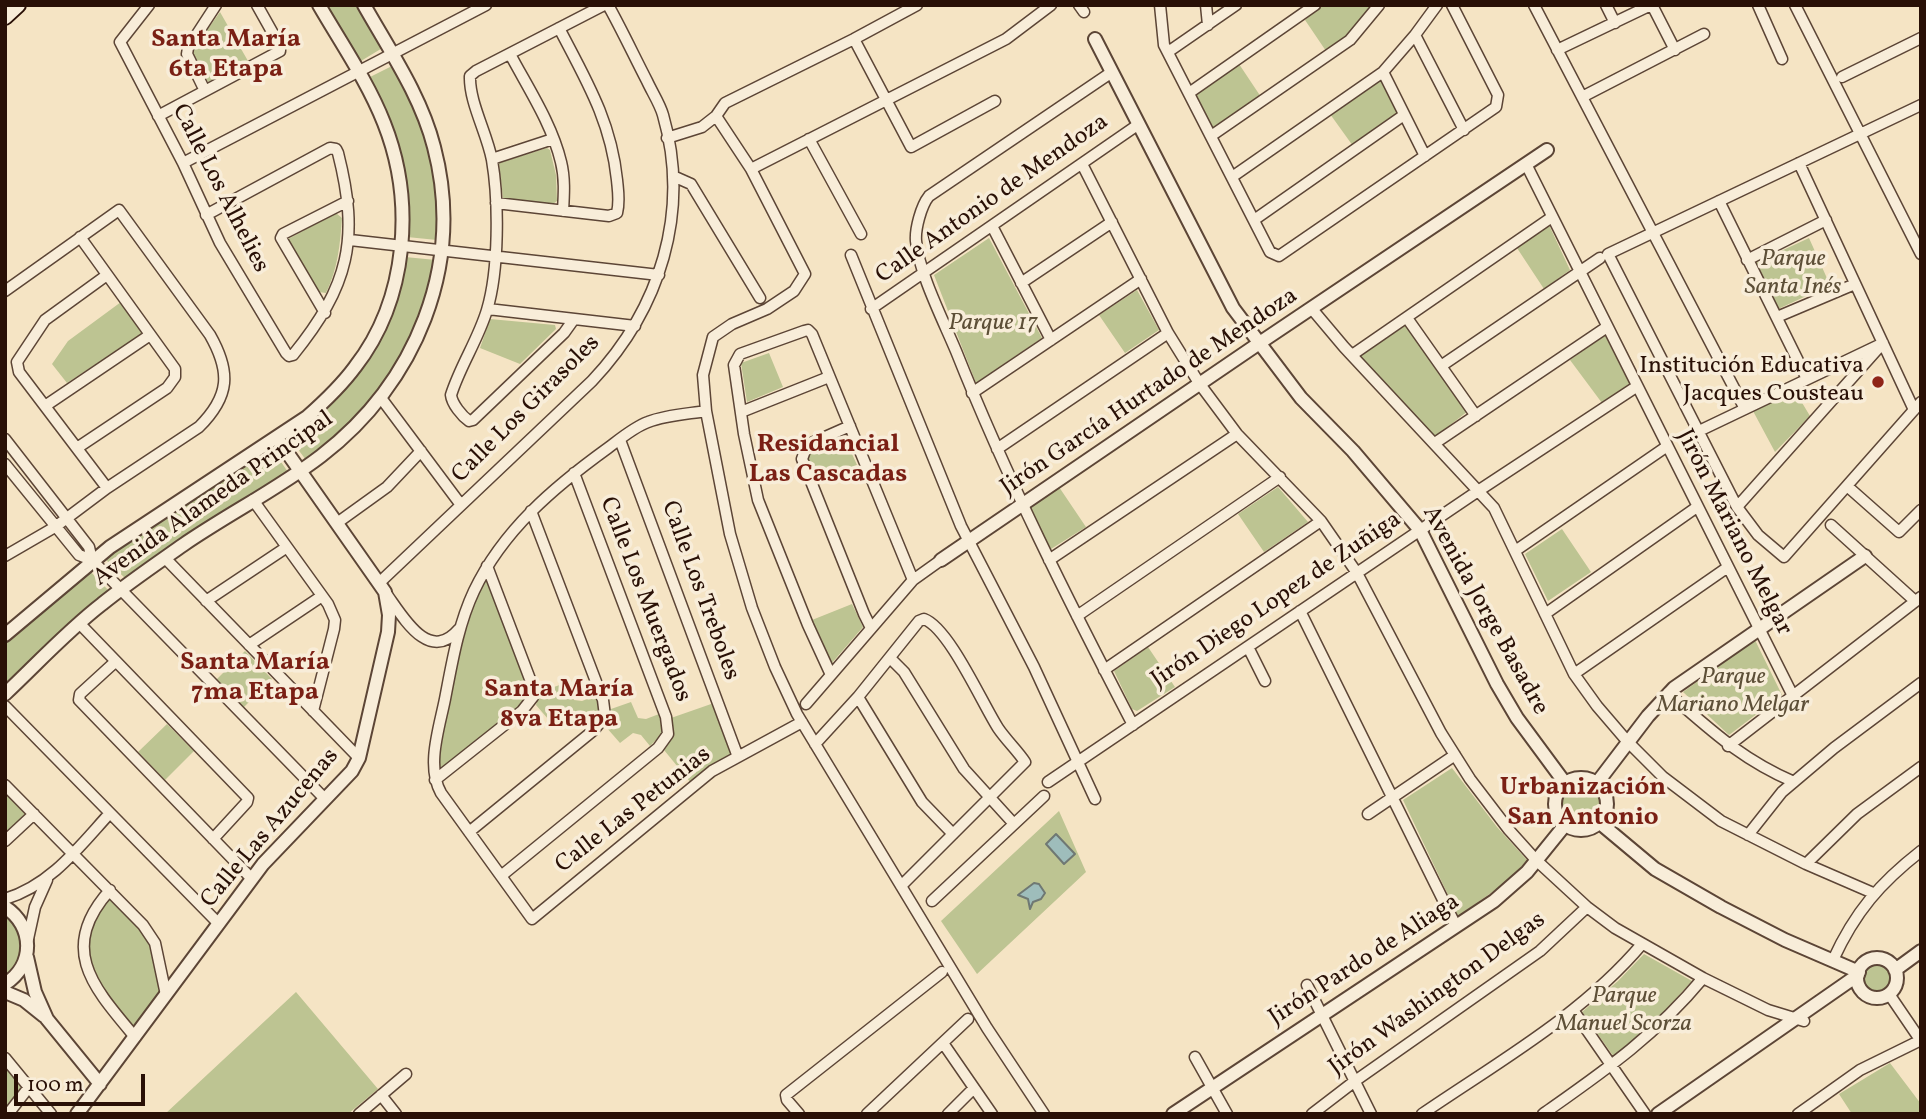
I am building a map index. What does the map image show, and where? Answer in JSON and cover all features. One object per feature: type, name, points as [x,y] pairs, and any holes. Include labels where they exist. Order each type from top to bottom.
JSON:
[{"type":"main road","points":[[5,17],[18,5]]},
{"type":"street","name":"Calle Los Alhelies","points":[[149,5],[120,42],[183,163],[219,243],[289,356],[293,355],[325,313]]},
{"type":"street","points":[[205,92],[187,54],[188,48],[216,5]]},
{"type":"street","points":[[158,116],[280,51],[280,46],[257,5]]},
{"type":"street","name":"Avenida Alameda Principal","points":[[5,635],[92,560],[307,417],[356,366],[385,315],[393,290],[403,230],[397,160],[383,120],[319,5]]},
{"type":"street","name":"Avenida Alameda Principal","points":[[5,694],[121,590],[300,470],[343,438],[381,398],[408,358],[424,322],[437,279],[441,251],[442,184],[434,147],[414,93],[364,5]]},
{"type":"street","points":[[183,163],[486,5]]},
{"type":"street","points":[[573,318],[564,333],[469,421],[451,395],[488,309],[495,257],[496,203],[492,159],[470,76],[606,5]]},
{"type":"street","name":"Calle Los Girasoles","points":[[382,587],[461,505],[610,362],[635,326],[651,296],[659,275],[669,228],[673,176],[663,114],[606,5]]},
{"type":"street","points":[[667,138],[702,127],[716,116],[725,103],[917,5]]},
{"type":"street","points":[[751,169],[1006,39],[1051,5]]},
{"type":"street","points":[[1160,5],[1163,36],[1168,52],[1270,252],[1276,256],[1282,256],[1493,110],[1498,99],[1452,5]]},
{"type":"street","points":[[1206,5],[1208,25]]},
{"type":"street","points":[[1168,52],[1236,5]]},
{"type":"street","points":[[1189,93],[1315,5]]},
{"type":"street","points":[[1211,136],[1350,40],[1379,5]]},
{"type":"street","points":[[1232,177],[1382,72],[1437,5]]},
{"type":"street","points":[[1534,5],[1745,409]]},
{"type":"street","points":[[1606,5],[1615,23]]},
{"type":"street","points":[[1558,50],[1652,5],[1675,50]]},
{"type":"street","points":[[1758,5],[1782,59]]},
{"type":"street","points":[[1795,5],[1921,254]]},
{"type":"street","points":[[496,203],[614,215],[617,212],[619,204],[614,152],[601,110],[559,28]]},
{"type":"street","points":[[1582,97],[1704,34]]},
{"type":"street","points":[[1415,35],[1464,130]]},
{"type":"street","points":[[1842,77],[1921,38]]},
{"type":"street","points":[[854,39],[911,146],[995,102]]},
{"type":"street","name":"Avenida Jorge Basadre","points":[[1095,39],[1233,308],[1301,398],[1353,451],[1420,530],[1497,684],[1517,718],[1565,783]]},
{"type":"street","points":[[510,54],[561,161],[563,211]]},
{"type":"street","points":[[1112,72],[929,196],[924,204],[916,235],[924,272],[972,393],[1021,505],[1133,725]]},
{"type":"street","points":[[1382,72],[1425,156]]},
{"type":"street","points":[[1799,163],[1883,343],[1917,406],[1784,557],[1758,535],[1737,507],[1608,254],[1799,163],[1859,135],[1921,105]]},
{"type":"street","points":[[1254,220],[1404,115]]},
{"type":"street","points":[[716,116],[751,169],[805,274],[794,291],[767,309],[732,324],[713,337],[703,375],[706,411],[730,534],[752,608],[775,667],[802,723],[987,1028],[1044,1114]]},
{"type":"street","name":"Calle Antonio de Mendoza","points":[[871,309],[1139,124]]},
{"type":"street","points":[[492,159],[552,139]]},
{"type":"street","points":[[809,139],[861,234]]},
{"type":"street","points":[[206,215],[330,148],[336,149],[348,201],[350,240],[325,313]]},
{"type":"street","name":"Jirón García Hurtado de Mendoza","points":[[806,704],[913,580],[1199,383],[1547,150]]},
{"type":"street","points":[[1082,164],[1168,333],[1199,383],[1237,433],[1321,521],[1357,573],[1455,755],[1509,830],[1536,860],[1587,907],[1642,944],[1768,1010],[1799,1020]]},
{"type":"street","name":"Jirón Mariano Melgar","points":[[1526,164],[1792,694]]},
{"type":"street","points":[[673,176],[691,184],[760,298]]},
{"type":"street","points":[[325,313],[281,239],[283,234],[348,201]]},
{"type":"street","points":[[1719,201],[1807,379]]},
{"type":"street","points":[[5,291],[119,209],[210,335],[225,370],[224,387],[211,415],[199,427],[107,488],[55,527],[6,553]]},
{"type":"street","points":[[1352,355],[1552,218]]},
{"type":"street","points":[[1747,260],[1826,220]]},
{"type":"street","points":[[1021,283],[1112,222]]},
{"type":"street","points":[[992,226],[1051,340]]},
{"type":"street","points":[[77,448],[172,383],[175,377],[175,369],[80,237]]},
{"type":"street","points":[[350,240],[659,275]]},
{"type":"street","points":[[851,256],[969,541],[1034,667],[1095,799]]},
{"type":"street","points":[[1441,366],[1600,258]]},
{"type":"street","points":[[107,275],[45,320],[17,362],[19,372],[107,488]]},
{"type":"street","points":[[972,393],[1142,279]]},
{"type":"street","points":[[1777,317],[1855,284]]},
{"type":"street","points":[[488,309],[635,326]]},
{"type":"street","points":[[1312,309],[1494,508],[1574,674],[1627,741],[1663,777],[1696,804],[1748,835],[1872,893]]},
{"type":"street","points":[[1407,318],[1476,416]]},
{"type":"street","points":[[1435,443],[1607,327]]},
{"type":"street","points":[[831,675],[758,500],[734,365],[740,354],[808,330],[913,580]]},
{"type":"street","points":[[997,449],[1168,333]]},
{"type":"street","points":[[45,406],[150,335]]},
{"type":"street","points":[[1699,431],[1883,343]]},
{"type":"street","points":[[1737,507],[1883,343]]},
{"type":"street","points":[[741,412],[829,377]]},
{"type":"street","name":"Jirón Diego Lopez de Zuñiga","points":[[1048,782],[1636,387]]},
{"type":"street","points":[[381,398],[461,505]]},
{"type":"street","points":[[501,876],[441,793],[435,779],[435,754],[450,670],[468,605],[487,566],[506,539],[574,473],[645,422],[706,411]]},
{"type":"street","points":[[850,426],[807,445],[802,459],[863,614],[872,628]]},
{"type":"street","points":[[1049,560],[1237,433]]},
{"type":"street","name":"Calle Las Azucenas","points":[[77,1114],[263,864],[352,771],[359,758],[388,632],[389,615],[382,587],[277,438]]},
{"type":"street","points":[[5,439],[89,547],[92,560]]},
{"type":"street","name":"Calle Los Treboles","points":[[620,440],[738,757]]},
{"type":"street","points":[[1515,551],[1666,447]]},
{"type":"street","points":[[337,523],[387,487],[421,451]]},
{"type":"street","points":[[5,464],[79,555],[92,560],[325,799]]},
{"type":"street","name":"Calle Los Muergados","points":[[501,876],[658,748],[668,734],[668,723],[574,473]]},
{"type":"street","points":[[1077,616],[1280,477]]},
{"type":"street","points":[[1847,486],[1899,532],[1921,510]]},
{"type":"street","points":[[253,500],[322,596],[335,620],[313,711]]},
{"type":"street","points":[[1545,614],[1697,507]]},
{"type":"street","points":[[469,832],[594,730],[605,716],[603,700],[531,512]]},
{"type":"street","points":[[1104,670],[1321,521]]},
{"type":"street","points":[[1728,746],[1918,599],[1831,525]]},
{"type":"street","points":[[206,601],[287,547]]},
{"type":"street","points":[[1597,783],[1627,741],[1668,693],[1865,556]]},
{"type":"street","points":[[165,558],[359,758]]},
{"type":"street","points":[[435,779],[522,711],[533,697],[533,687],[487,566]]},
{"type":"street","points":[[1574,674],[1728,567]]},
{"type":"street","points":[[382,587],[414,632]]},
{"type":"street","points":[[249,645],[322,596]]},
{"type":"street","points":[[1300,611],[1457,926]]},
{"type":"street","points":[[815,744],[858,697],[919,621],[924,619],[950,644],[999,730],[1026,762],[901,886]]},
{"type":"street","points":[[429,640],[445,640],[453,636],[462,622]]},
{"type":"street","points":[[388,632],[399,623],[408,626],[442,647],[447,654],[450,670]]},
{"type":"street","points":[[80,624],[248,798],[213,839]]},
{"type":"street","points":[[1248,646],[1265,681]]},
{"type":"street","points":[[890,658],[904,672],[964,769],[1014,824]]},
{"type":"street","points":[[115,662],[78,697],[79,700],[252,879]]},
{"type":"street","points":[[1748,835],[1770,804],[1794,782],[1834,748],[1921,683]]},
{"type":"street","points":[[1668,693],[1728,746],[1765,769],[1794,782]]},
{"type":"street","points":[[858,697],[922,802],[953,834]]},
{"type":"street","points":[[5,706],[219,924]]},
{"type":"street","name":"Calle Las Petunias","points":[[501,876],[532,919],[712,771],[802,723]]},
{"type":"street","points":[[1368,814],[1455,755]]},
{"type":"street","points":[[1806,864],[1857,814],[1921,767]]},
{"type":"street","points":[[1581,778],[1597,783],[1608,802],[1604,817],[1600,823],[1586,831],[1571,829],[1556,812],[1555,804],[1560,789],[1565,783],[1581,778]]},
{"type":"street","points":[[5,785],[144,925],[155,943],[166,995]]},
{"type":"street","points":[[932,901],[1044,796]]},
{"type":"street","points":[[5,899],[27,891],[49,877],[110,813]]},
{"type":"street","points":[[5,841],[34,814]]},
{"type":"street","points":[[1600,823],[1655,869],[1785,940],[1833,960],[1858,977],[1864,993],[1870,996],[1876,998],[1889,994],[1893,990],[1896,974],[1921,951]]},
{"type":"street","name":"Jirón Pardo de Aliaga","points":[[1172,1114],[1494,901],[1527,872],[1565,825]]},
{"type":"street","points":[[1833,960],[1844,935],[1872,893],[1921,851]]},
{"type":"street","points":[[47,1019],[35,992],[27,957],[35,907],[49,877]]},
{"type":"street","points":[[110,890],[90,919],[84,945],[85,958],[98,993],[135,1037]]},
{"type":"street","points":[[5,907],[22,922],[28,942]]},
{"type":"street","name":"Jirón Washington Delgas","points":[[1312,1114],[1540,951],[1587,907]]},
{"type":"street","points":[[1422,1114],[1573,1010],[1618,973],[1642,944]]},
{"type":"street","points":[[5,984],[21,970],[27,957]]},
{"type":"street","points":[[1671,1114],[1858,977],[1865,962],[1876,958],[1888,961],[1896,974]]},
{"type":"street","points":[[1896,974],[1921,960]]},
{"type":"street","points":[[799,1114],[786,1095],[942,972]]},
{"type":"street","points":[[1543,1114],[1612,1066],[1656,1029],[1703,978]]},
{"type":"street","points":[[1307,985],[1371,1114]]},
{"type":"street","points":[[5,992],[24,1000],[47,1019],[100,1084]]},
{"type":"street","points":[[1805,1112],[1860,1070],[1921,1041],[1889,994]]},
{"type":"street","points":[[1573,1010],[1645,1114]]},
{"type":"street","points":[[867,1114],[968,1019]]},
{"type":"street","points":[[1658,1114],[1799,1020]]},
{"type":"street","points":[[943,1043],[992,1114]]},
{"type":"street","points":[[1195,1057],[1227,1114]]},
{"type":"street","points":[[5,1058],[51,1114]]},
{"type":"street","points":[[359,1114],[406,1074]]},
{"type":"street","points":[[9,1114],[29,1087]]},
{"type":"street","points":[[948,1114],[974,1088]]},
{"type":"street","points":[[381,1095],[396,1114]]},
{"type":"green space","points":[[323,5],[361,5],[384,47],[356,64]]},
{"type":"green space","points":[[1322,5],[1374,5],[1346,36],[1326,51],[1305,20]]},
{"type":"green space","points":[[220,12],[248,61],[208,82],[192,51]]},
{"type":"green space","points":[[1239,64],[1261,97],[1213,131],[1194,95]]},
{"type":"green space","points":[[394,65],[415,108],[434,169],[437,240],[407,237],[405,192],[398,155],[386,119],[366,79]]},
{"type":"green space","points":[[1381,79],[1400,114],[1353,146],[1330,114]]},
{"type":"green space","points":[[547,148],[550,150],[556,175],[557,201],[553,204],[503,198],[499,163]]},
{"type":"green space","points":[[336,213],[342,218],[336,265],[326,293],[319,292],[288,239]]},
{"type":"green space","points":[[1549,225],[1570,270],[1544,289],[1517,248]]},
{"type":"green space","name":"Parque 17","points":[[989,238],[1042,338],[976,383],[934,275]]},
{"type":"green space","name":"Parque Santa Inés","points":[[1809,238],[1830,285],[1776,310],[1755,263]]},
{"type":"green space","points":[[405,257],[436,260],[421,319],[394,375],[348,428],[306,460],[288,436],[345,387]]},
{"type":"green space","points":[[1137,290],[1159,330],[1125,353],[1099,315]]},
{"type":"green space","points":[[121,302],[143,333],[67,383],[52,364],[68,341]]},
{"type":"green space","points":[[490,319],[555,325],[556,329],[520,364],[480,348]]},
{"type":"green space","points":[[1408,324],[1468,411],[1435,437],[1359,355]]},
{"type":"green space","points":[[1605,335],[1631,386],[1602,403],[1570,360]]},
{"type":"green space","points":[[769,353],[783,387],[747,402],[741,363]]},
{"type":"green space","points":[[1795,391],[1810,416],[1775,452],[1753,411]]},
{"type":"green space","points":[[843,434],[857,465],[817,481],[807,456],[810,448]]},
{"type":"green space","points":[[270,446],[288,472],[126,579],[102,556]]},
{"type":"green space","points":[[1059,487],[1086,527],[1051,549],[1029,508]]},
{"type":"green space","points":[[1278,487],[1308,522],[1264,552],[1238,514]]},
{"type":"green space","points":[[1562,529],[1591,572],[1548,601],[1525,554]]},
{"type":"green space","points":[[88,569],[110,592],[5,688],[5,643]]},
{"type":"green space","points":[[486,578],[528,684],[529,695],[520,708],[438,772],[449,697],[460,648]]},
{"type":"green space","points":[[852,604],[863,627],[831,664],[812,620]]},
{"type":"green space","name":"Parque Mariano Melgar","points":[[1755,640],[1782,695],[1729,735],[1683,692]]},
{"type":"green space","points":[[1148,647],[1175,687],[1137,711],[1132,709],[1114,671]]},
{"type":"green space","points":[[245,651],[272,679],[243,708],[216,680]]},
{"type":"green space","points":[[568,682],[574,700],[582,701],[595,696],[599,715],[587,728],[577,717],[569,715],[555,727],[536,705],[540,692]]},
{"type":"green space","points":[[631,702],[638,718],[646,719],[659,714],[663,733],[650,746],[641,735],[633,733],[620,743],[606,727],[611,718],[611,709]]},
{"type":"green space","points":[[714,703],[732,755],[691,783],[664,750],[674,735],[671,718]]},
{"type":"green space","points":[[167,724],[194,751],[165,780],[138,752]]},
{"type":"green space","points":[[1452,768],[1497,827],[1527,860],[1511,879],[1458,916],[1403,800]]},
{"type":"green space","points":[[1581,784],[1596,790],[1602,805],[1596,820],[1581,826],[1566,820],[1560,805],[1566,790]]},
{"type":"green space","points":[[5,791],[28,813],[5,836]]},
{"type":"green space","points":[[1059,811],[1086,872],[977,974],[941,921]]},
{"type":"green space","points":[[110,896],[142,930],[148,941],[161,993],[134,1029],[99,981],[89,951],[90,934],[97,916]]},
{"type":"green space","points":[[5,912],[20,928],[24,954],[5,979]]},
{"type":"green space","name":"Parque Manuel Scorza","points":[[1644,954],[1692,981],[1662,1014],[1614,1057],[1582,1012]]},
{"type":"green space","points":[[1877,962],[1888,967],[1893,978],[1888,989],[1877,994],[1866,989],[1861,978],[1866,967]]},
{"type":"green space","points":[[296,992],[378,1089],[348,1114],[165,1114]]},
{"type":"green space","points":[[1890,1063],[1921,1104],[1921,1114],[1852,1114],[1839,1094]]},
{"type":"green space","points":[[5,1064],[24,1087],[5,1111]]},
{"type":"water","points":[[1056,834],[1075,854],[1064,864],[1046,844]]},
{"type":"water","points":[[1034,883],[1039,884],[1045,893],[1041,899],[1033,902],[1030,909],[1028,899],[1018,895]]},
{"type":"place","name":"Institución Educativa Jacques Cousteau","points":[[1878,382]]},
{"type":"district","name":"Santa María 6ta Etapa","points":[[226,56]]},
{"type":"district","name":"Residancial Las Cascadas","points":[[828,461]]},
{"type":"district","name":"Santa María 7ma Etapa","points":[[255,679]]},
{"type":"district","name":"Santa María 8va Etapa","points":[[559,706]]},
{"type":"district","name":"Urbanización San Antonio","points":[[1583,804]]}]
